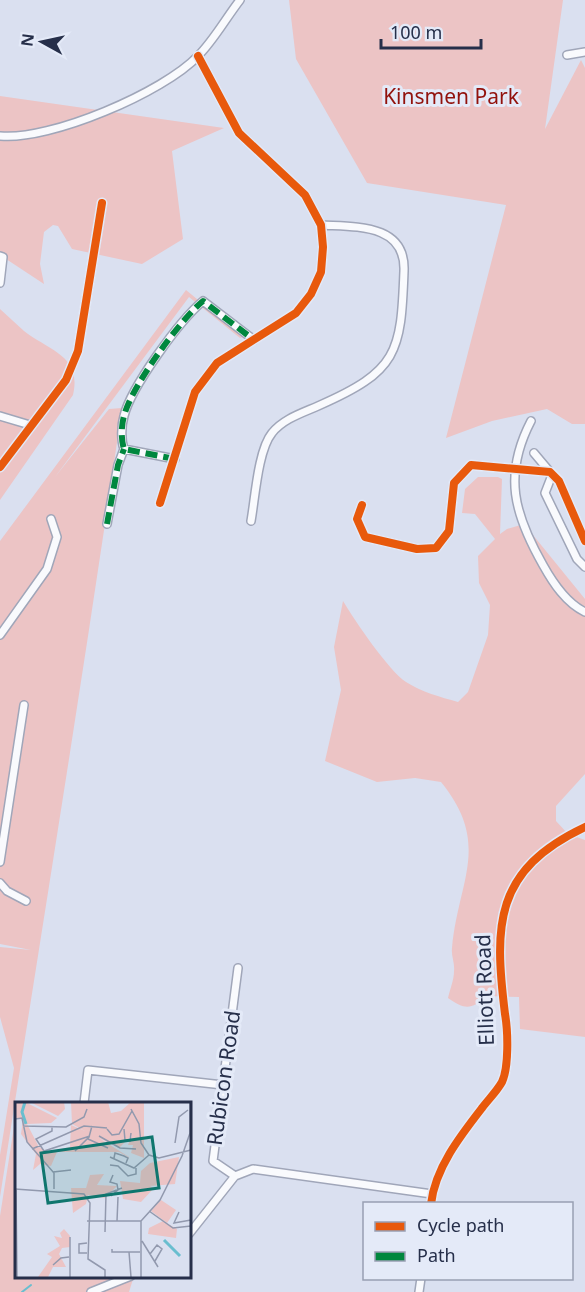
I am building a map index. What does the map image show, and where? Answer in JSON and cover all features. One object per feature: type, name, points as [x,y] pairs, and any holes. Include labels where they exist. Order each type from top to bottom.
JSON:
[{"type":"street","points":[[0,136],[46,132],[120,104],[163,83],[198,56],[240,0]]},
{"type":"street","points":[[567,55],[585,52]]},
{"type":"street","points":[[160,503],[195,392],[217,363],[296,313],[311,294],[321,272],[323,247],[321,225],[305,195],[295,182],[239,133],[198,56]]},
{"type":"street","points":[[0,467],[66,380],[78,351],[102,203]]},
{"type":"street","points":[[251,521],[265,445],[272,433],[292,417],[338,397],[375,376],[393,355],[402,328],[404,264],[397,244],[381,231],[365,227],[321,225]]},
{"type":"street","points":[[0,256],[3,257],[0,283]]},
{"type":"street","points":[[107,524],[118,465],[124,449],[124,416],[134,392],[165,346],[203,301],[254,340]]},
{"type":"street","points":[[0,416],[30,425]]},
{"type":"street","points":[[531,421],[520,442],[516,469],[515,489],[523,530],[553,583],[576,608],[585,612]]},
{"type":"street","points":[[124,449],[175,459]]},
{"type":"street","points":[[534,453],[559,481],[585,541]]},
{"type":"street","points":[[362,505],[357,519],[365,537],[417,549],[436,548],[449,531],[454,483],[471,465],[551,473]]},
{"type":"street","points":[[551,473],[545,493],[578,559],[585,567]]},
{"type":"street","points":[[0,635],[46,569],[57,537],[51,519]]},
{"type":"street","points":[[0,862],[24,705]]},
{"type":"street","name":"Elliott Road","points":[[430,1202],[455,1143],[502,1081],[508,1035],[499,950],[503,912],[509,896],[526,867],[555,843],[585,827]]},
{"type":"street","points":[[0,883],[7,891],[26,901]]},
{"type":"street","name":"Rubicon Road","points":[[235,1176],[213,1161],[238,968]]},
{"type":"street","points":[[84,1102],[88,1070],[224,1085]]},
{"type":"street","points":[[190,1233],[235,1176],[252,1169],[432,1194]]},
{"type":"street","points":[[91,1292],[126,1277]]},
{"type":"green space","name":"Kinsmen Park","points":[[289,0],[563,0],[545,129],[581,60],[585,68],[585,424],[572,424],[547,409],[492,421],[446,438],[506,205],[367,183],[296,59]]},
{"type":"green space","points":[[0,96],[224,128],[172,151],[183,239],[142,264],[72,249],[58,226],[53,225],[44,232],[40,264],[44,284],[0,255]]},
{"type":"green space","points":[[186,290],[243,337],[240,338],[189,297],[55,477],[109,409],[122,408],[0,1197],[0,1155],[14,1068],[0,1017],[0,947],[31,950],[0,944],[0,541]]},
{"type":"green space","points":[[0,309],[24,331],[62,356],[73,371],[75,382],[73,395],[0,500]]},
{"type":"green space","points":[[478,477],[502,479],[500,534],[507,529],[524,524],[585,599],[585,774],[556,806],[556,821],[568,834],[585,840],[585,1037],[520,1029],[519,997],[487,996],[477,1004],[468,1007],[459,1005],[448,998],[454,974],[452,951],[455,924],[468,863],[465,825],[456,804],[441,782],[415,778],[377,782],[325,761],[341,690],[334,647],[343,601],[382,657],[406,682],[458,702],[468,692],[488,635],[490,605],[479,583],[478,556],[495,539],[475,514],[462,513],[465,489]]},
{"type":"green space","points":[[15,1120],[15,1277],[134,1277],[129,1292],[0,1292],[0,1216]]},
{"type":"waterway","points":[[22,1292],[31,1285]]},
{"type":"marked path","points":[[175,459],[124,449],[122,441],[124,416],[146,372],[182,323],[203,301],[254,340]]},
{"type":"marked path","points":[[107,524],[118,465],[124,449]]},
{"type":"cycle path","points":[[160,503],[195,392],[217,363],[296,313],[311,294],[321,272],[323,247],[321,225],[305,195],[239,133],[198,56]]},
{"type":"cycle path","points":[[0,467],[66,380],[78,351],[102,203]]},
{"type":"cycle path","points":[[362,505],[357,519],[365,537],[417,549],[436,548],[449,531],[454,483],[471,465],[550,472],[559,481],[585,541]]},
{"type":"cycle path","points":[[431,1202],[443,1165],[466,1129],[498,1089],[504,1075],[507,1039],[500,953],[501,927],[507,903],[517,882],[533,862],[555,844],[585,827]]}]
